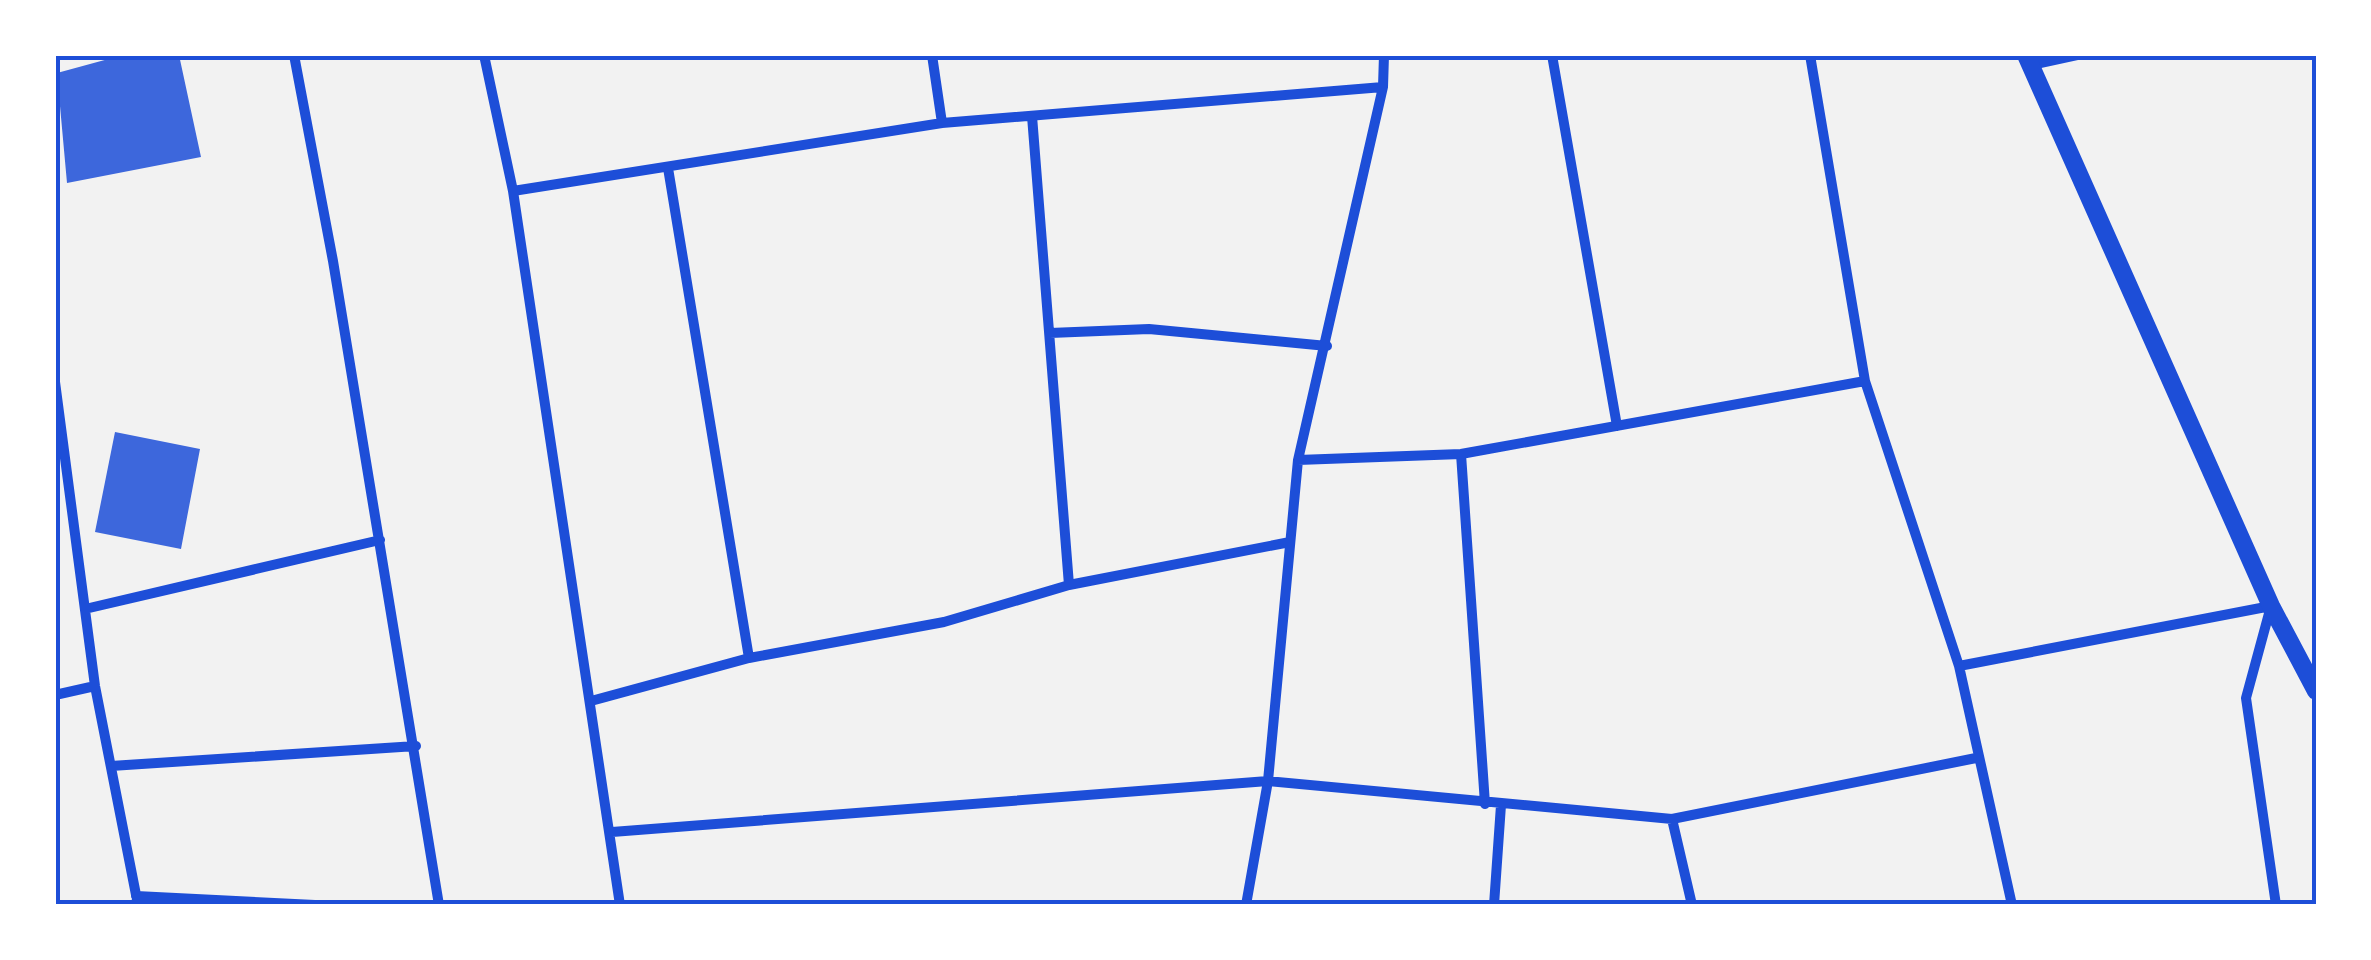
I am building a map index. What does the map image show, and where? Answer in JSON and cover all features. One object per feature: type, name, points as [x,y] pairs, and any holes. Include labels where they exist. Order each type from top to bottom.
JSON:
[{"type":"street","points":[[294,55],[416,746],[439,905]]},
{"type":"street","points":[[484,55],[513,191],[620,905]]},
{"type":"street","points":[[932,55],[942,123]]},
{"type":"street","points":[[1246,905],[1268,782],[1298,460],[1383,87],[1384,55]]},
{"type":"street","points":[[1552,55],[1617,426]]},
{"type":"street","points":[[1810,55],[1865,381],[1959,666],[1976,758],[2012,905]]},
{"type":"street","points":[[2076,55],[2028,60],[2271,606],[2313,679]]},
{"type":"street","points":[[513,191],[942,123],[1383,87]]},
{"type":"street","points":[[1032,116],[1069,586]]},
{"type":"street","points":[[668,168],[749,658]]},
{"type":"street","points":[[1050,333],[1150,328],[1327,346]]},
{"type":"street","points":[[1298,460],[1462,454],[1865,381]]},
{"type":"street","points":[[55,382],[95,686],[137,901],[315,905]]},
{"type":"street","points":[[1462,454],[1485,804]]},
{"type":"street","points":[[84,608],[380,540]]},
{"type":"street","points":[[591,702],[749,658],[944,622],[1069,586],[1290,542]]},
{"type":"street","points":[[1959,666],[2271,606]]},
{"type":"street","points":[[2271,606],[2246,698],[2276,905]]},
{"type":"street","points":[[55,695],[95,686]]},
{"type":"street","points":[[110,766],[416,746]]},
{"type":"street","points":[[612,832],[1268,782],[1672,819],[1976,758]]},
{"type":"street","points":[[1494,905],[1500,805]]},
{"type":"street","points":[[1672,819],[1692,905]]},
{"type":"building","points":[[123,55],[179,55],[201,157],[67,183],[57,73]]},
{"type":"building","points":[[115,432],[200,449],[181,549],[95,532]]}]
